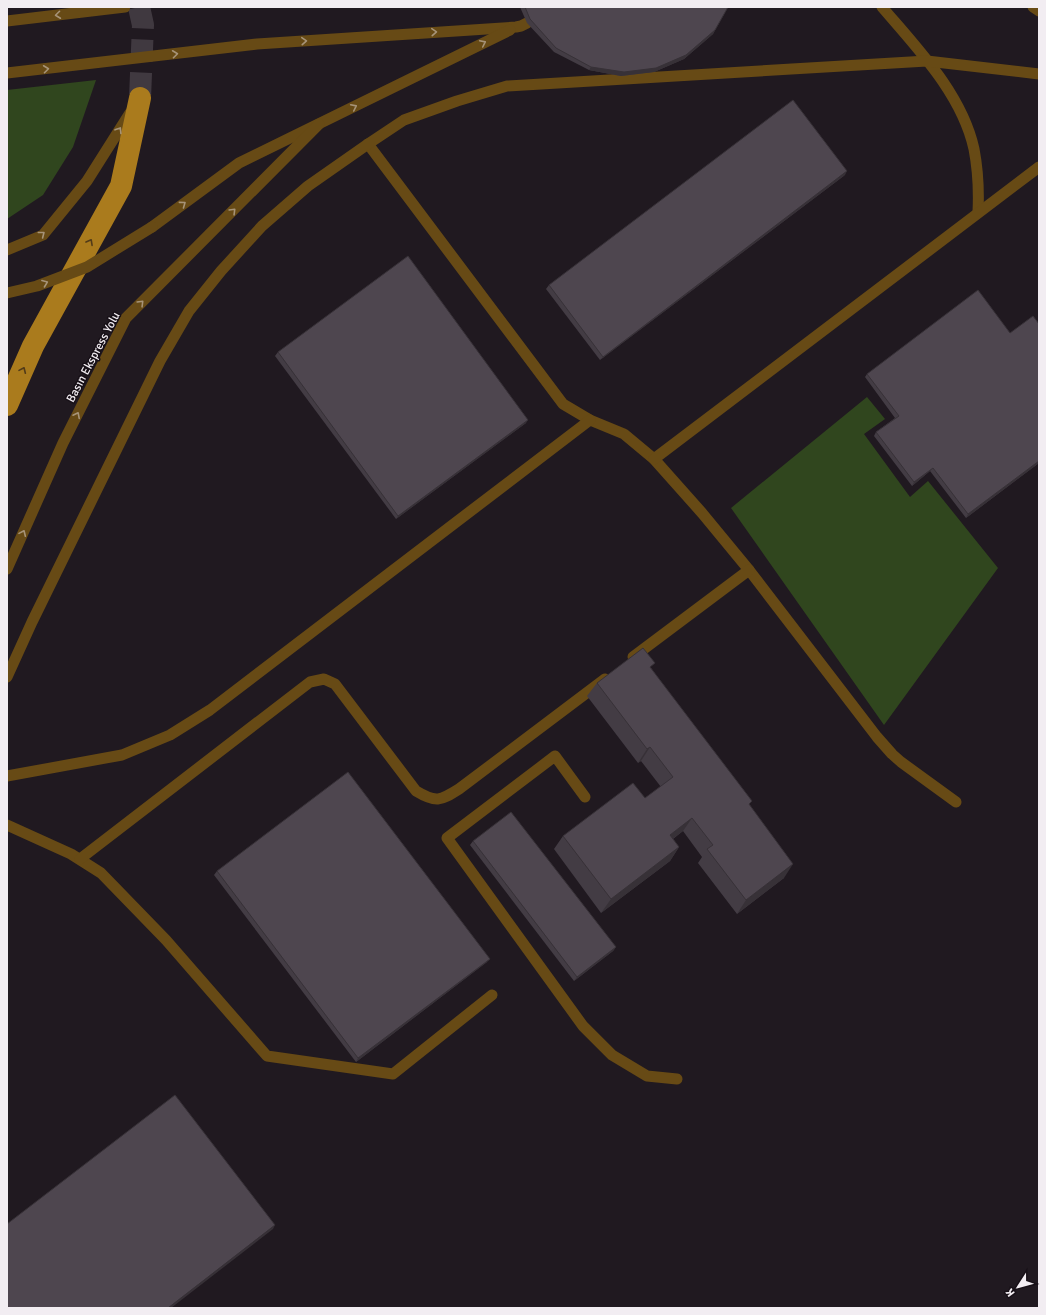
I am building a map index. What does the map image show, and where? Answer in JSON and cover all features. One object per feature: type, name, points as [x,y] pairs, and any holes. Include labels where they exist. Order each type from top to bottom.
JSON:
[{"type":"main road","points":[[7,405],[33,346],[121,186],[140,98]]},
{"type":"lane","points":[[7,21],[125,7]]},
{"type":"lane","points":[[882,7],[927,61],[945,86],[961,114],[974,148],[979,187],[978,212]]},
{"type":"lane","points":[[1033,7],[1039,11]]},
{"type":"lane","points":[[7,73],[257,44],[516,27],[527,23]]},
{"type":"lane","points":[[7,293],[37,286],[87,267],[152,227],[239,163],[516,27]]},
{"type":"lane","points":[[7,677],[32,622],[157,368],[189,311],[221,271],[262,226],[308,186],[404,120],[457,101],[507,86],[927,61],[1039,74]]},
{"type":"lane","points":[[7,250],[43,236],[87,181],[140,98]]},
{"type":"lane","name":"Basın Ekspress Yolu","points":[[7,569],[63,443],[126,318],[319,124]]},
{"type":"lane","points":[[368,144],[563,404],[590,420],[624,434],[654,459],[702,513],[749,570],[887,749],[901,762],[956,802]]},
{"type":"lane","points":[[654,459],[1039,167]]},
{"type":"lane","points":[[7,776],[122,755],[170,735],[216,706],[590,420]]},
{"type":"lane","points":[[623,665],[749,570]]},
{"type":"lane","points":[[80,859],[310,682],[324,680],[335,684],[416,791],[430,799],[443,799],[459,789],[610,675]]},
{"type":"lane","points":[[585,797],[555,756],[447,838],[583,1026],[612,1055],[647,1076],[677,1079]]},
{"type":"lane","points":[[7,825],[80,859],[101,873],[166,940],[267,1056],[393,1074],[492,995]]},
{"type":"green space","points":[[96,80],[73,147],[43,195],[7,219],[7,90]]},
{"type":"green space","points":[[867,397],[885,419],[864,434],[910,497],[928,481],[998,568],[884,725],[731,508]]},
{"type":"building","points":[[525,7],[728,7],[715,30],[686,55],[656,68],[624,72],[591,67],[556,48],[530,19]]},
{"type":"building","points":[[793,100],[847,171],[603,357],[549,285]]},
{"type":"building","points":[[408,256],[528,420],[398,516],[278,352]]},
{"type":"building","points":[[978,290],[1010,333],[1033,316],[1039,324],[1039,461],[968,514],[933,468],[914,482],[876,432],[899,416],[867,374]]},
{"type":"building","points":[[643,648],[655,663],[650,667],[752,801],[749,804],[793,864],[746,900],[707,849],[713,845],[692,818],[670,835],[679,847],[611,899],[563,836],[633,783],[645,798],[673,777],[650,747],[647,749],[597,683]]},
{"type":"building","points":[[348,772],[490,959],[358,1058],[217,871]]},
{"type":"building","points":[[511,812],[616,947],[577,977],[473,841]]},
{"type":"building","points":[[175,1095],[275,1225],[168,1308],[7,1308],[7,1224]]},
{"type":"tunnel","points":[[139,7],[143,25],[140,98]]}]
